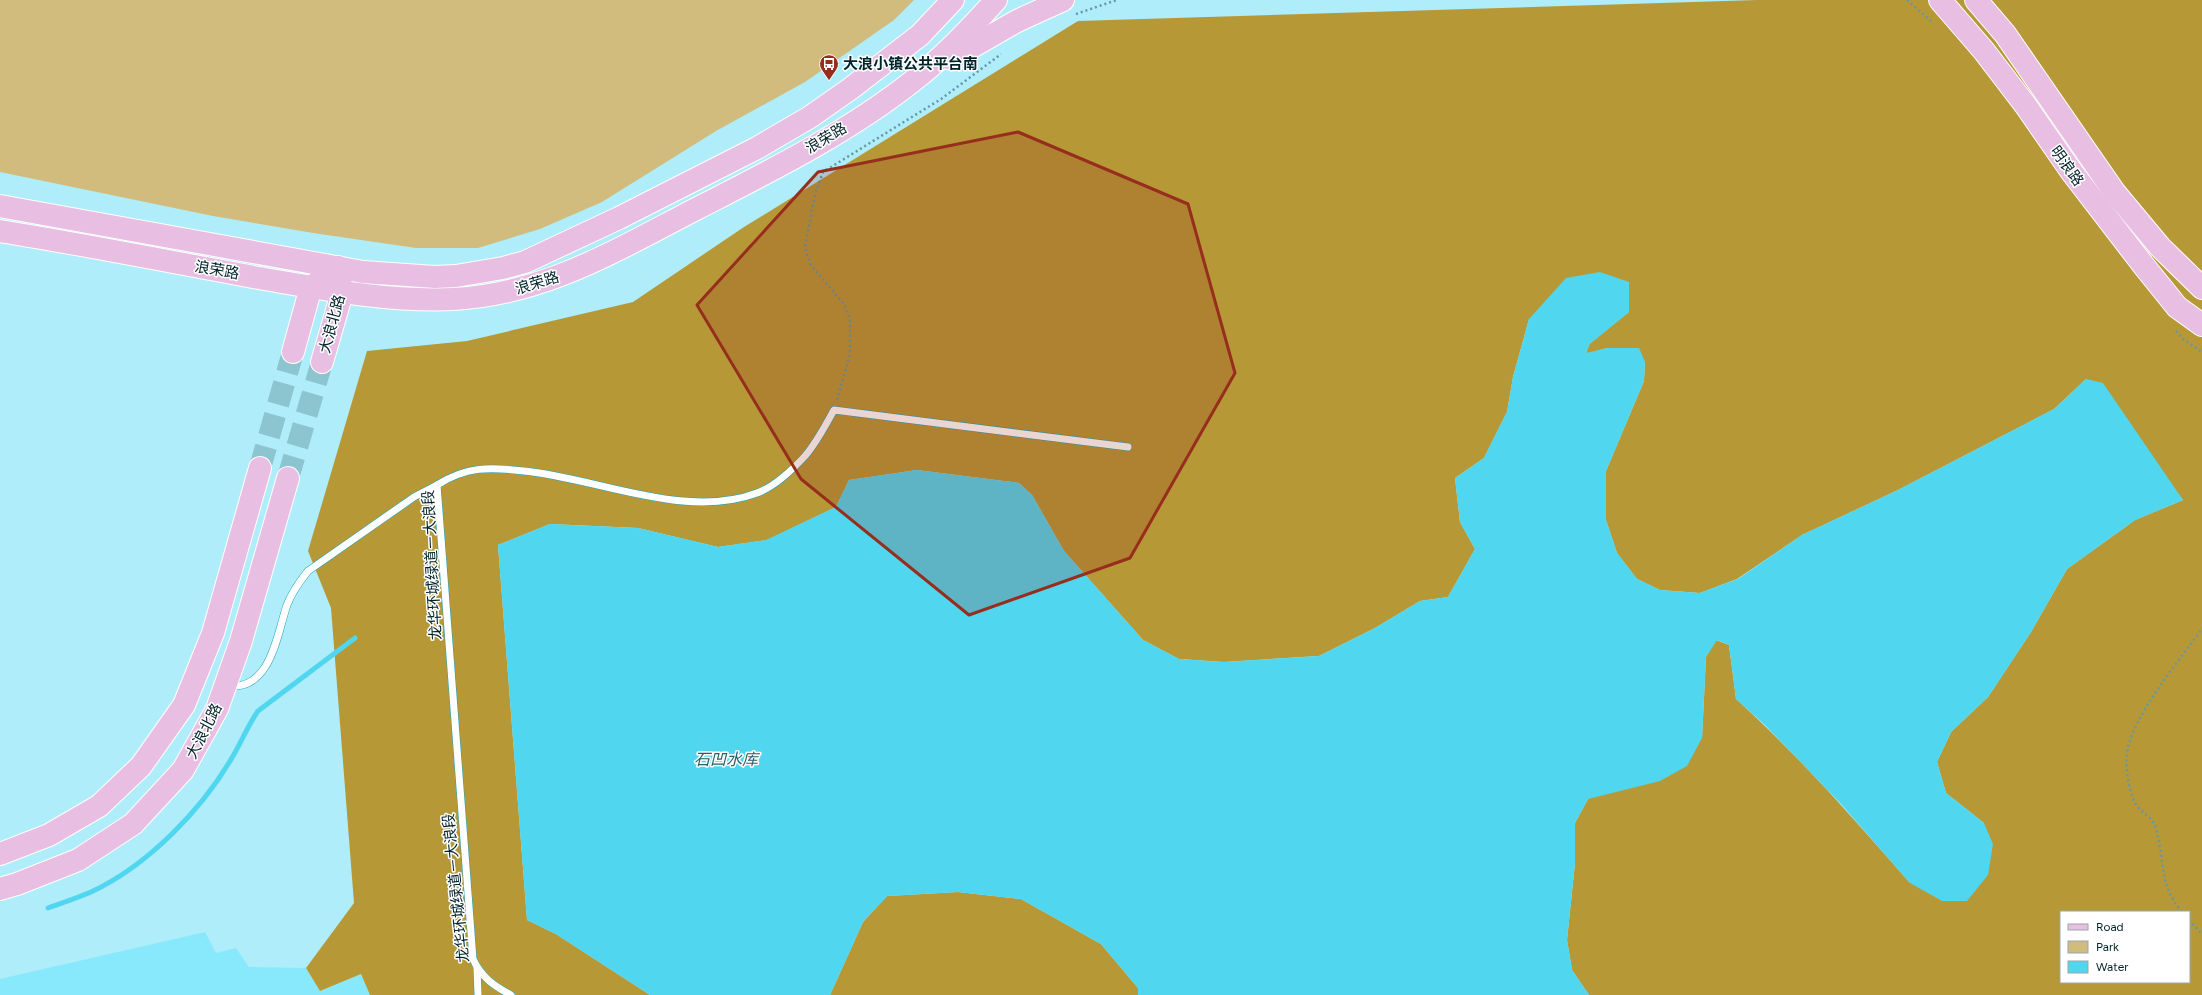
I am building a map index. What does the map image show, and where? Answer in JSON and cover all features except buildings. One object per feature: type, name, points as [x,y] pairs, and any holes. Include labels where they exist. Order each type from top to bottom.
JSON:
[{"type":"main road","name":"浪荣路","points":[[0,206],[363,272],[435,277],[479,273],[525,262],[619,218],[757,148],[810,117],[850,90],[920,35],[953,0]]},
{"type":"main road","name":"浪荣路","points":[[0,231],[342,293],[399,298],[454,299],[510,291],[550,280],[588,264],[754,179],[846,127],[916,80],[963,36],[996,0]]},
{"type":"main road","name":"明浪路","points":[[1940,0],[1984,52],[2033,116],[2057,152],[2177,307],[2202,324]]},
{"type":"main road","name":"明浪路","points":[[1976,0],[2004,34],[2054,103],[2115,193],[2160,247],[2202,288]]},
{"type":"main road","points":[[916,80],[1018,21],[1066,9]]},
{"type":"main road","points":[[2033,116],[2054,103]]},
{"type":"main road","points":[[2057,152],[2078,138]]},
{"type":"main road","name":"大浪北路","points":[[292,352],[311,287],[338,267],[342,293],[322,362]]},
{"type":"main road","name":"大浪北路","points":[[0,854],[49,835],[99,806],[141,766],[184,704],[213,633],[260,468]]},
{"type":"main road","name":"大浪北路","points":[[0,889],[17,884],[78,860],[132,824],[183,770],[217,709],[241,642],[288,478]]},
{"type":"lane","points":[[834,410],[1128,447]]},
{"type":"lane","name":"龙华环城绿道－大浪段","points":[[511,995],[496,987],[477,968],[473,959],[437,485],[454,474],[478,469],[501,468],[551,473],[662,498],[718,502],[758,493],[776,481],[804,456],[816,442],[834,410]]},
{"type":"lane","points":[[225,686],[244,684],[256,678],[265,668],[272,654],[288,603],[296,586],[308,571],[414,497],[437,485]]},
{"type":"lane","points":[[477,968],[478,995]]},
{"type":"path","points":[[1066,9],[1118,0]]},
{"type":"path","points":[[834,410],[850,354],[850,318],[843,302],[810,264],[805,247],[815,195],[823,172],[941,99],[1007,50]]},
{"type":"path","points":[[2181,911],[2165,884],[2155,825],[2135,802],[2127,773],[2128,748],[2135,727],[2172,669],[2202,629]]},
{"type":"path","points":[[2190,921],[2202,934]]},
{"type":"highlighted area","points":[[1018,132],[1188,204],[1235,373],[1130,558],[969,615],[801,479],[697,305],[818,172]]},
{"type":"shaded area","points":[[1757,0],[2202,0],[2202,995],[1589,995],[1572,970],[1567,940],[1575,863],[1575,823],[1588,799],[1702,738],[1706,657],[1716,640],[1729,645],[1736,699],[1804,765],[1910,883],[1984,823],[1946,793],[1937,762],[1951,732],[1988,697],[2031,632],[2067,569],[2135,520],[2183,500],[2086,379],[2054,409],[1898,490],[1802,535],[1737,579],[1700,593],[1660,590],[1637,579],[1617,553],[1606,520],[1606,471],[1644,381],[1645,362],[1607,348],[1586,354],[1589,344],[1629,312],[1529,319],[1513,377],[1507,412],[1484,458],[1455,478],[1460,522],[1475,549],[1448,597],[1420,601],[1375,628],[1319,656],[1224,662],[1179,659],[1143,640],[1064,551],[1032,495],[1019,483],[917,470],[849,480],[836,507],[767,540],[718,547],[638,528],[550,524],[498,545],[527,920],[556,934],[650,995],[370,995],[361,974],[320,991],[306,968],[354,903],[331,608],[308,551],[367,351],[467,341],[633,302],[744,227],[1078,21]]},
{"type":"shaded area","points":[[958,892],[1021,899],[1101,944],[1138,988],[1138,995],[830,995],[863,922],[887,896]]},
{"type":"shaded area","points":[[205,932],[216,953],[236,948],[249,967],[306,968],[320,991],[361,974],[370,995],[0,995],[0,979]]},
{"type":"green space","points":[[0,0],[914,0],[894,20],[805,82],[716,131],[602,202],[540,229],[478,248],[416,248],[313,233],[213,216],[0,172]]},
{"type":"water","name":"石凹水库","points":[[1600,272],[1629,282],[1629,312],[1590,344],[1586,353],[1607,348],[1639,348],[1645,362],[1644,381],[1606,471],[1606,520],[1617,553],[1637,579],[1660,590],[1699,593],[1738,579],[1802,535],[1898,490],[2054,409],[2086,379],[2103,383],[2183,500],[2135,520],[2067,569],[2031,632],[1988,697],[1951,732],[1937,762],[1946,793],[1984,823],[1993,844],[1988,875],[1967,901],[1942,901],[1910,883],[1842,805],[1765,725],[1736,699],[1729,645],[1717,640],[1706,657],[1702,738],[1687,766],[1660,781],[1588,799],[1575,823],[1575,863],[1567,940],[1572,970],[1589,995],[1138,995],[1138,988],[1101,944],[1021,899],[958,892],[887,896],[863,922],[830,995],[650,995],[556,934],[527,920],[498,545],[550,524],[638,528],[718,547],[766,540],[836,507],[849,480],[917,470],[1019,483],[1032,495],[1064,551],[1143,640],[1179,659],[1224,662],[1319,656],[1375,628],[1420,601],[1448,597],[1475,549],[1460,522],[1455,478],[1484,458],[1507,412],[1513,377],[1529,319],[1566,278]]},
{"type":"waterway","points":[[48,908],[91,892],[112,881],[152,852],[189,816],[206,796],[233,756],[258,711],[355,638]]},
{"type":"tunnel","points":[[260,468],[293,352]]},
{"type":"tunnel","points":[[288,478],[322,362]]},
{"type":"place","name":"大浪小镇公共平台南","points":[[829,81]]}]
